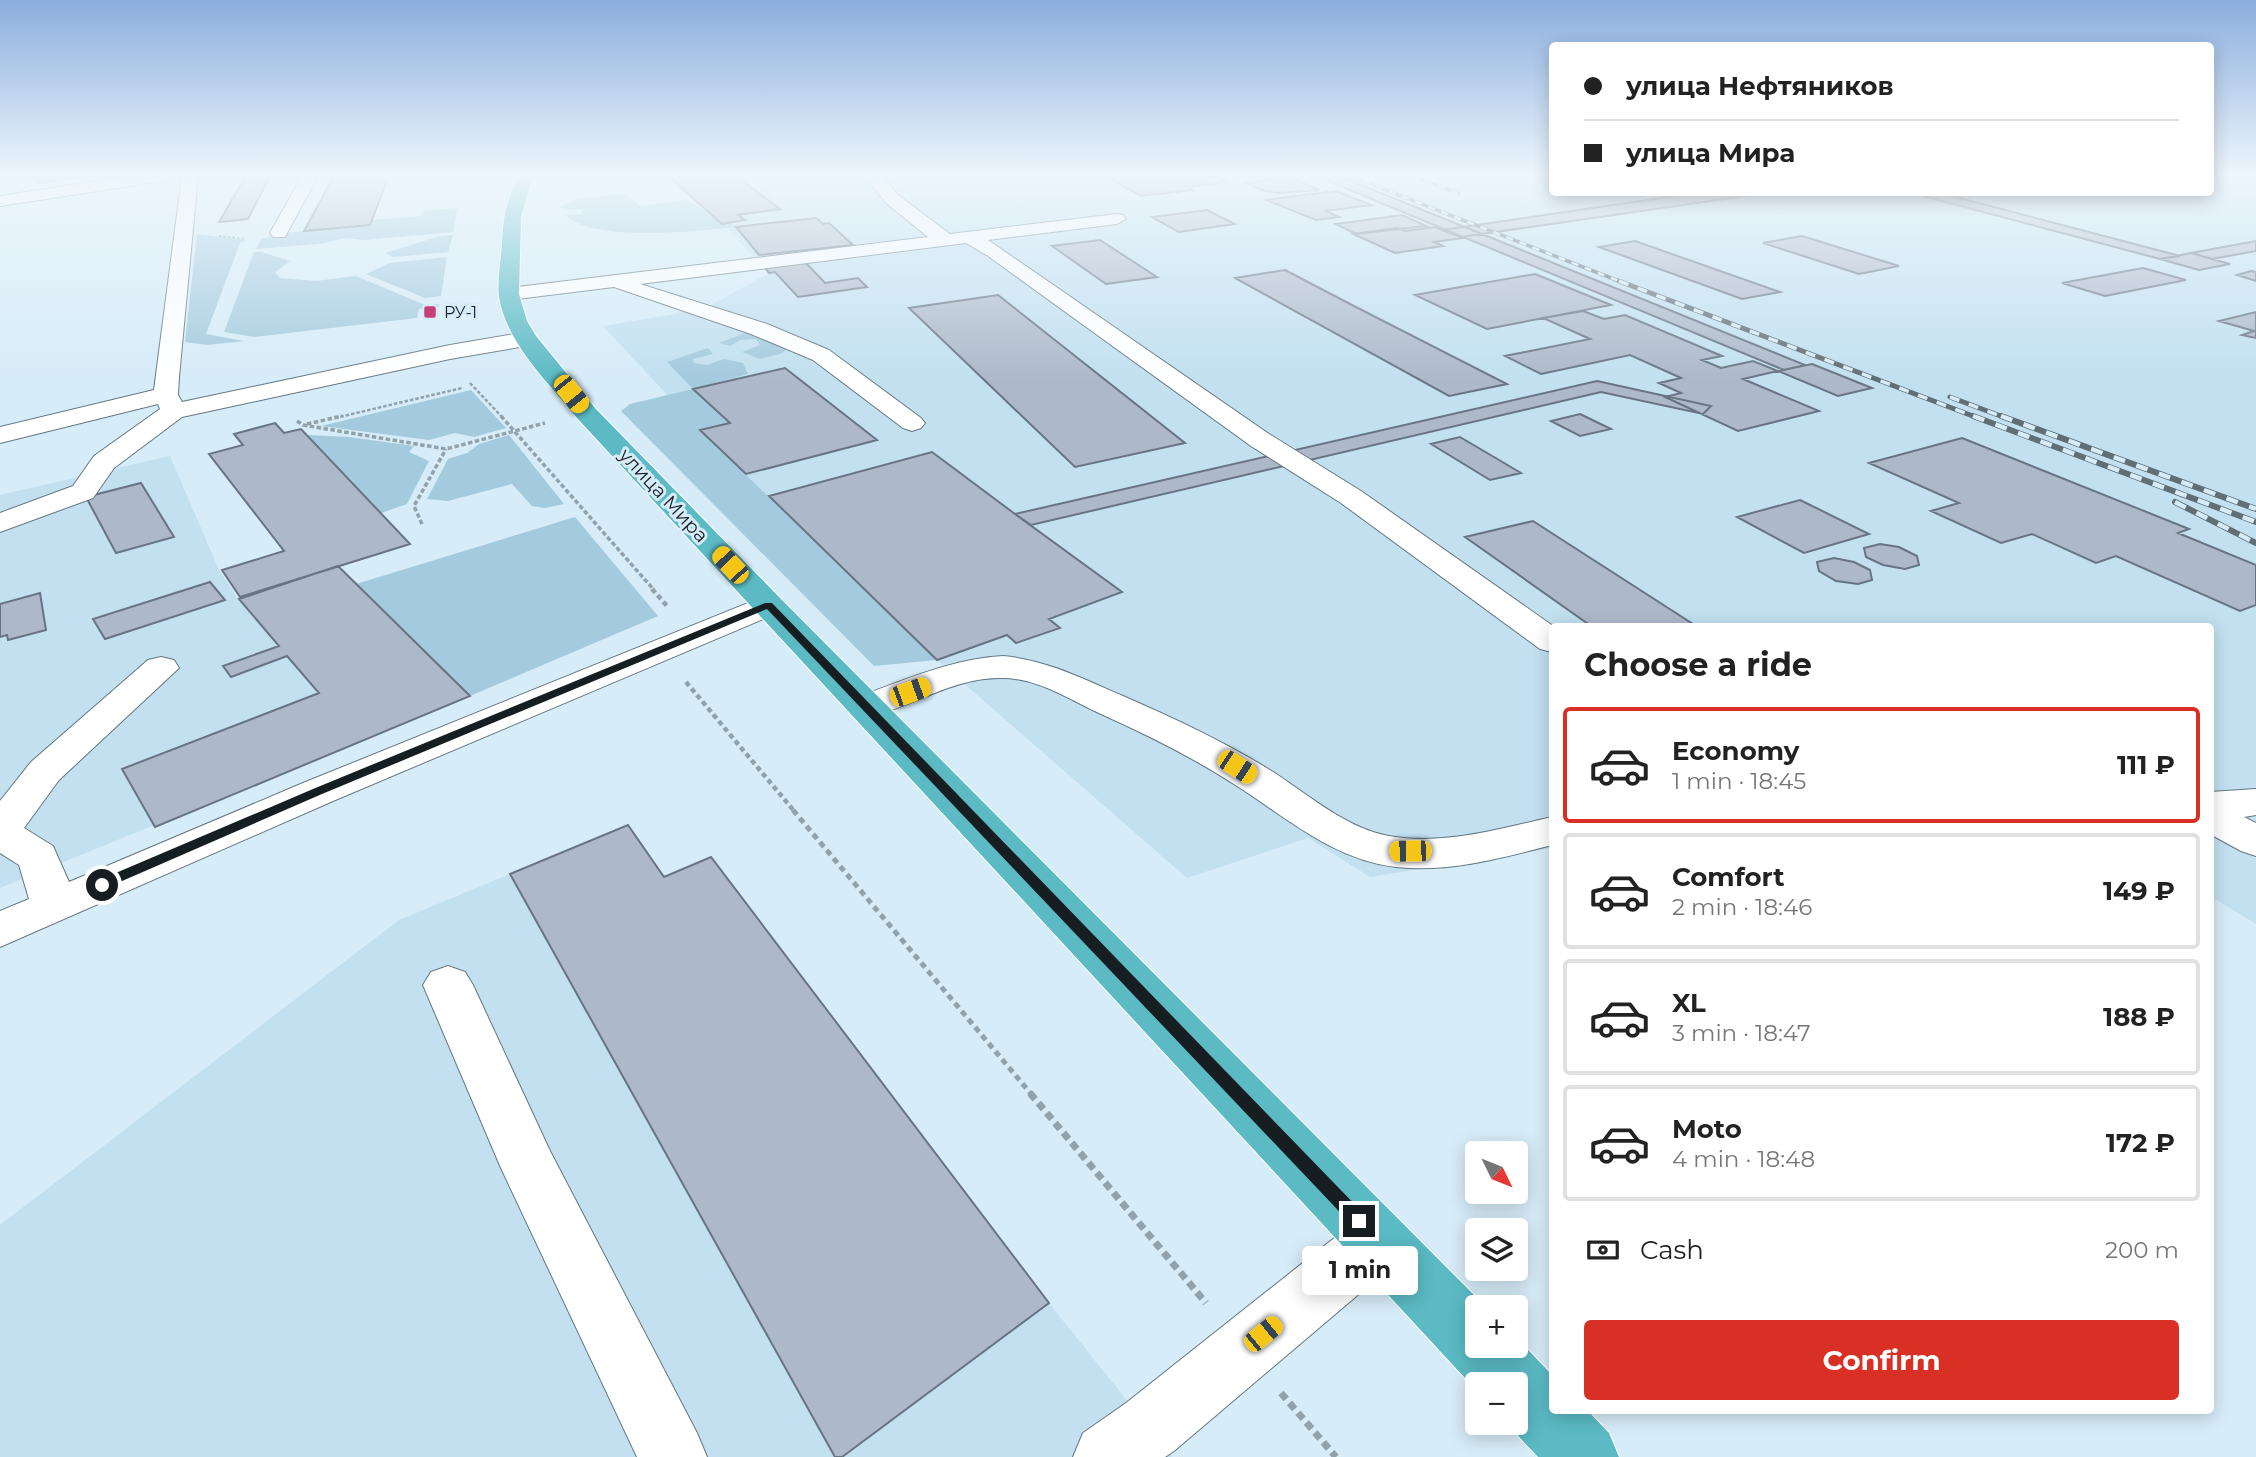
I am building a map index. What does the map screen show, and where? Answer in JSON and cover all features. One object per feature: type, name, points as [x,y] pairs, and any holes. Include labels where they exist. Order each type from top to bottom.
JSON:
[{"type":"highway","name":"улица Мира","points":[[511,244],[509,294],[516,321],[526,339],[586,413],[1465,1331]]},
{"type":"highway","name":"улица Мира","points":[[1490,1358],[1585,1457]]},
{"type":"street","points":[[0,523],[82,492],[104,462],[170,403],[184,244]]},
{"type":"street","points":[[509,294],[911,244]]},
{"type":"street","points":[[971,244],[1006,260],[1260,440],[1351,497],[1549,640]]},
{"type":"street","points":[[611,282],[759,329],[821,355],[912,423]]},
{"type":"street","points":[[0,435],[526,339]]},
{"type":"street","points":[[0,930],[317,792],[768,605]]},
{"type":"street","points":[[54,905],[37,858],[0,832],[45,771],[160,668]]},
{"type":"street","points":[[866,708],[977,669],[1028,669],[1192,742],[1237,767],[1318,820],[1359,841],[1393,852],[1469,849],[1549,832]]},
{"type":"street","points":[[2214,806],[2256,802]]},
{"type":"street","points":[[2214,818],[2256,841]]},
{"type":"street","points":[[448,985],[529,1168],[673,1457]]},
{"type":"street","points":[[1107,1457],[1150,1427],[1378,1240]]},
{"type":"path","points":[[466,379],[516,431],[580,508],[694,636],[680,675],[1336,1457]]},
{"type":"path","points":[[303,425],[473,386]]},
{"type":"path","points":[[290,417],[303,425],[446,449],[586,413]]},
{"type":"path","points":[[422,524],[414,506],[446,449]]},
{"type":"shaded area","points":[[196,244],[240,244],[206,334],[244,341],[207,345],[185,342]]},
{"type":"shaded area","points":[[259,244],[319,244],[319,244],[256,249]]},
{"type":"shaded area","points":[[414,244],[450,244],[448,252],[393,257],[385,253]]},
{"type":"shaded area","points":[[741,244],[2256,244],[2256,924],[2214,898],[2214,623],[1549,623],[1549,848],[1370,877],[1308,838],[1187,878],[937,660],[700,430],[603,326],[704,309],[769,273]]},
{"type":"shaded area","points":[[254,252],[290,261],[275,272],[280,278],[316,281],[356,276],[425,305],[439,304],[439,307],[419,309],[417,318],[254,337],[224,332]]},
{"type":"shaded area","points":[[447,257],[441,296],[425,298],[366,274],[390,263]]},
{"type":"shaded area","points":[[747,332],[787,347],[783,353],[760,359],[742,352],[760,345],[756,339],[741,340],[730,346],[719,343]]},
{"type":"shaded area","points":[[708,348],[713,354],[693,359],[694,363],[707,365],[724,359],[743,363],[748,374],[694,389],[730,423],[701,431],[937,660],[874,666],[621,411],[630,404],[693,389],[667,362]]},
{"type":"shaded area","points":[[471,390],[506,428],[474,437],[455,433],[429,440],[321,426]]},
{"type":"shaded area","points":[[307,435],[349,437],[414,446],[409,452],[429,461],[407,504],[381,513]]},
{"type":"shaded area","points":[[509,435],[564,504],[545,508],[532,506],[512,484],[448,501],[427,499],[448,459],[467,453],[479,444]]},
{"type":"shaded area","points":[[170,456],[219,570],[238,599],[338,566],[470,696],[0,888],[0,495]]},
{"type":"shaded area","points":[[575,517],[658,616],[470,696],[356,584]]},
{"type":"shaded area","points":[[628,825],[664,877],[711,857],[1049,1303],[1172,1457],[0,1457],[0,1225],[399,920]]},
{"type":"building","points":[[750,244],[853,245],[759,255]]},
{"type":"building","points":[[1106,244],[1157,277],[1106,284],[1052,246]]},
{"type":"building","points":[[1375,244],[1443,246],[1395,253]]},
{"type":"building","points":[[1480,244],[1507,244],[1805,365],[1784,370]]},
{"type":"building","points":[[1644,244],[1780,292],[1742,299],[1599,247]]},
{"type":"building","points":[[1766,244],[1828,244],[1899,266],[1859,274]]},
{"type":"building","points":[[2104,244],[2134,244],[2180,256],[2160,259]]},
{"type":"building","points":[[2240,244],[2256,244],[2256,251],[2212,259],[2191,253]]},
{"type":"building","points":[[2191,253],[2230,264],[2199,270],[2160,259]]},
{"type":"building","points":[[805,262],[825,283],[858,278],[867,287],[798,297],[775,272],[769,273],[765,268]]},
{"type":"building","points":[[2143,268],[2186,280],[2105,296],[2062,283]]},
{"type":"building","points":[[1285,270],[1507,384],[1449,396],[1235,278]]},
{"type":"building","points":[[2256,272],[2256,281],[2237,275]]},
{"type":"building","points":[[1535,274],[1611,305],[1487,329],[1415,295]]},
{"type":"building","points":[[998,295],[1185,443],[1075,467],[909,308]]},
{"type":"building","points":[[1583,311],[1604,319],[1625,315],[1722,356],[1702,360],[1721,368],[1753,361],[1778,371],[1743,379],[1819,411],[1738,431],[1665,397],[1681,393],[1659,383],[1681,378],[1630,355],[1541,374],[1505,356],[1590,339],[1543,318]]},
{"type":"building","points":[[2256,312],[2256,338],[2242,335],[2254,331],[2219,321]]},
{"type":"building","points":[[1812,364],[1872,388],[1838,396],[1778,371]]},
{"type":"building","points":[[785,368],[877,440],[746,474],[700,430],[730,423],[693,389]]},
{"type":"building","points":[[1597,381],[1711,406],[1703,414],[1601,392],[1031,525],[1015,514]]},
{"type":"building","points":[[1580,414],[1611,429],[1580,436],[1551,421]]},
{"type":"building","points":[[275,423],[284,433],[301,429],[410,544],[240,597],[222,570],[284,551],[209,454],[243,445],[234,434]]},
{"type":"building","points":[[1460,437],[1521,473],[1490,480],[1431,444]]},
{"type":"building","points":[[1962,438],[2189,529],[2178,533],[2256,565],[2256,605],[2240,611],[2116,556],[2096,563],[2032,534],[2001,543],[1931,511],[1959,503],[1869,463]]},
{"type":"building","points":[[932,452],[1122,592],[1049,619],[1060,628],[1016,643],[1007,635],[937,660],[769,496]]},
{"type":"building","points":[[141,483],[174,537],[116,553],[86,497]]},
{"type":"building","points":[[1800,500],[1869,534],[1804,553],[1737,517]]},
{"type":"building","points":[[1533,521],[1691,623],[1587,623],[1465,537]]},
{"type":"building","points":[[1880,544],[1899,547],[1917,556],[1919,565],[1905,569],[1883,565],[1866,557],[1864,548]]},
{"type":"building","points":[[1834,558],[1854,562],[1870,570],[1872,580],[1858,584],[1836,581],[1819,571],[1817,562]]},
{"type":"building","points":[[338,566],[470,696],[155,827],[122,769],[319,693],[287,656],[231,677],[223,666],[279,646],[239,599]]},
{"type":"building","points":[[210,582],[225,600],[105,639],[93,619]]},
{"type":"building","points":[[40,593],[46,630],[8,640],[7,635],[0,637],[0,604]]},
{"type":"building","points":[[628,825],[664,877],[711,857],[1049,1303],[842,1457],[835,1457],[510,874]]},
{"type":"railway","points":[[1524,244],[1624,283]]},
{"type":"railway","points":[[1619,281],[1978,418]]},
{"type":"railway","points":[[1950,397],[2006,418]]},
{"type":"railway","points":[[1973,416],[2256,522]]},
{"type":"railway","points":[[2001,416],[2256,509]]},
{"type":"railway","points":[[2175,502],[2256,543]]},
{"type":"place","name":"РУ-1","points":[[430,312]]},
{"type":"route","points":[[102,885],[317,792],[768,605],[1359,1221]]}]
